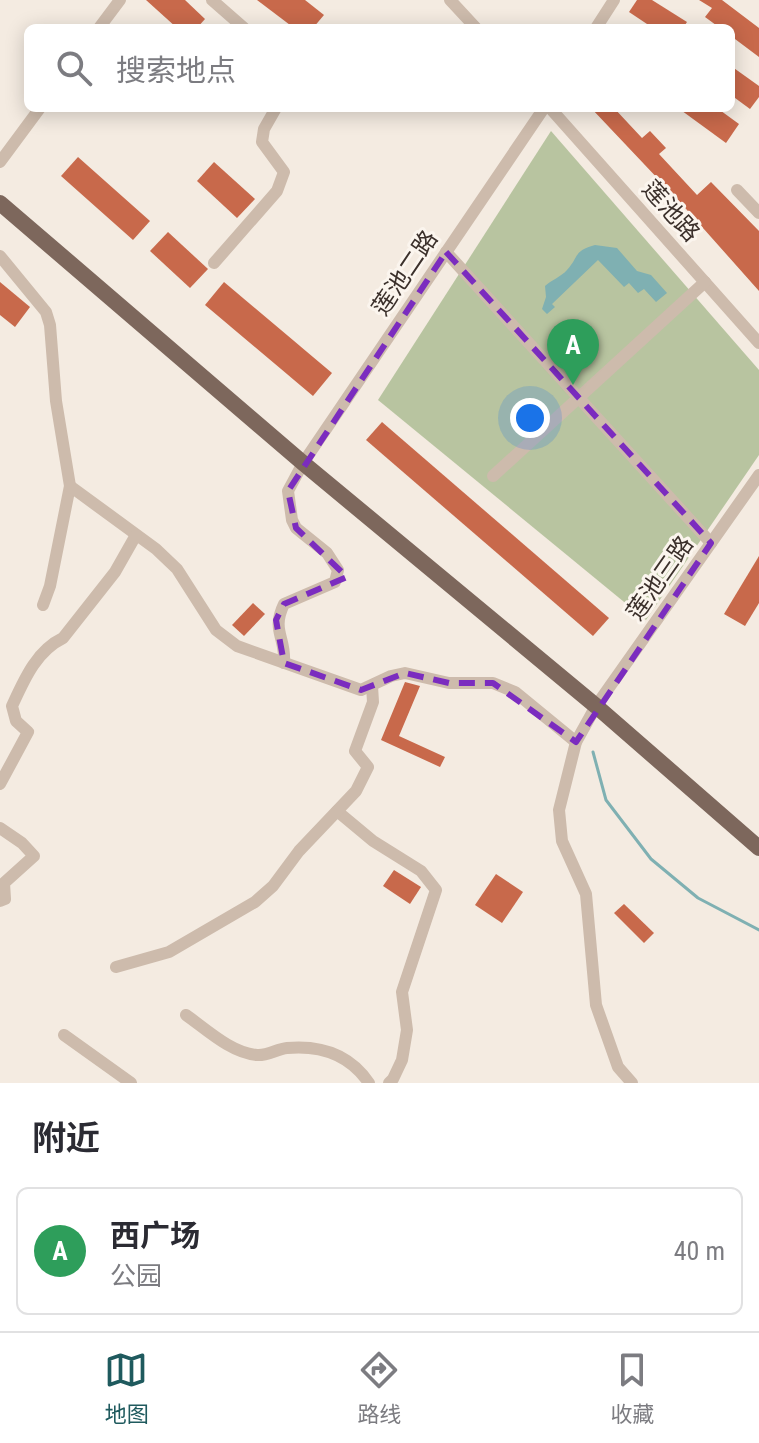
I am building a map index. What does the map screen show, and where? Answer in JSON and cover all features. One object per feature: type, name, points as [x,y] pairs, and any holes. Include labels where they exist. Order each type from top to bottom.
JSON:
[{"type":"main road","points":[[0,203],[303,463],[596,706],[759,848]]},
{"type":"street","points":[[102,24],[120,0]]},
{"type":"street","points":[[212,0],[239,24]]},
{"type":"street","points":[[450,0],[472,24]]},
{"type":"street","points":[[599,24],[614,0]]},
{"type":"street","points":[[0,162],[37,112]]},
{"type":"street","points":[[214,263],[277,191],[281,181],[284,172],[262,142],[264,129],[274,112]]},
{"type":"street","name":"莲池二路","points":[[284,663],[285,655],[276,620],[284,604],[335,582],[338,570],[337,564],[327,553],[296,528],[288,491],[303,463],[541,112]]},
{"type":"street","name":"莲池路","points":[[554,112],[759,343]]},
{"type":"street","points":[[737,190],[759,213]]},
{"type":"street","points":[[446,252],[711,543]]},
{"type":"street","points":[[0,256],[46,312],[70,486],[50,586],[43,605]]},
{"type":"street","points":[[493,476],[705,282]]},
{"type":"street","name":"莲池三路","points":[[632,1083],[618,1067],[596,1005],[586,894],[562,841],[559,810],[576,742],[596,706],[759,475]]},
{"type":"street","points":[[70,486],[177,569],[216,630],[237,646],[361,690],[405,673],[449,683],[493,683],[515,692],[576,742]]},
{"type":"street","points":[[0,784],[28,732],[16,721],[12,706],[30,668],[52,643],[63,638],[115,572],[136,535]]},
{"type":"street","points":[[116,967],[169,952],[255,902],[273,886],[299,851],[356,791],[368,767],[355,751],[373,702],[372,686]]},
{"type":"street","points":[[337,811],[373,841],[421,871],[436,890],[402,992],[407,1030],[402,1060],[389,1083]]},
{"type":"street","points":[[0,828],[22,843],[34,856],[4,883],[5,899],[0,901]]},
{"type":"street","points":[[186,1015],[233,1047],[258,1055],[286,1048],[341,1055],[360,1069],[369,1083]]},
{"type":"street","points":[[64,1035],[131,1083]]},
{"type":"highlighted area","points":[[446,252],[711,543],[576,742],[493,683],[449,683],[405,673],[361,690],[284,663],[276,620],[284,604],[347,577],[296,528],[288,491]]},
{"type":"green space","points":[[551,131],[759,370],[759,455],[646,620],[378,400]]},
{"type":"water","points":[[595,245],[617,248],[637,271],[651,275],[667,293],[656,302],[644,289],[638,293],[629,283],[624,287],[598,260],[552,304],[555,307],[547,314],[542,309],[546,297],[545,286],[565,272],[580,252]]},
{"type":"building","points":[[146,0],[185,0],[205,19],[201,24],[173,24]]},
{"type":"building","points":[[257,0],[305,0],[324,15],[316,24],[289,24]]},
{"type":"building","points":[[637,0],[652,0],[687,22],[647,24],[629,12]]},
{"type":"building","points":[[699,0],[722,0],[759,28],[759,57],[735,39],[735,24],[715,24],[705,17],[712,8]]},
{"type":"building","points":[[735,69],[759,86],[759,97],[750,109],[735,98]]},
{"type":"building","points":[[595,112],[618,112],[642,138],[650,131],[666,148],[659,154],[697,195],[711,182],[759,231],[759,291]]},
{"type":"building","points":[[683,112],[722,112],[739,124],[726,143]]},
{"type":"building","points":[[78,157],[150,221],[133,240],[61,176]]},
{"type":"building","points":[[214,162],[255,199],[237,218],[197,181]]},
{"type":"building","points":[[168,232],[208,269],[190,288],[150,251]]},
{"type":"building","points":[[0,282],[30,307],[15,327],[0,315]]},
{"type":"building","points":[[224,282],[332,373],[313,396],[205,305]]},
{"type":"building","points":[[382,422],[609,618],[593,636],[366,440]]},
{"type":"building","points":[[759,556],[759,603],[745,626],[724,614]]},
{"type":"building","points":[[253,603],[265,614],[244,636],[232,625]]},
{"type":"building","points":[[405,682],[420,686],[399,736],[445,757],[440,767],[381,740]]},
{"type":"building","points":[[394,870],[421,887],[410,904],[383,886]]},
{"type":"building","points":[[496,874],[523,892],[502,923],[475,905]]},
{"type":"building","points":[[624,904],[654,933],[644,943],[614,913]]},
{"type":"waterway","points":[[593,752],[606,800],[651,859],[698,898],[759,930]]},
{"type":"place","name":"西广场","points":[[573,385]]}]
